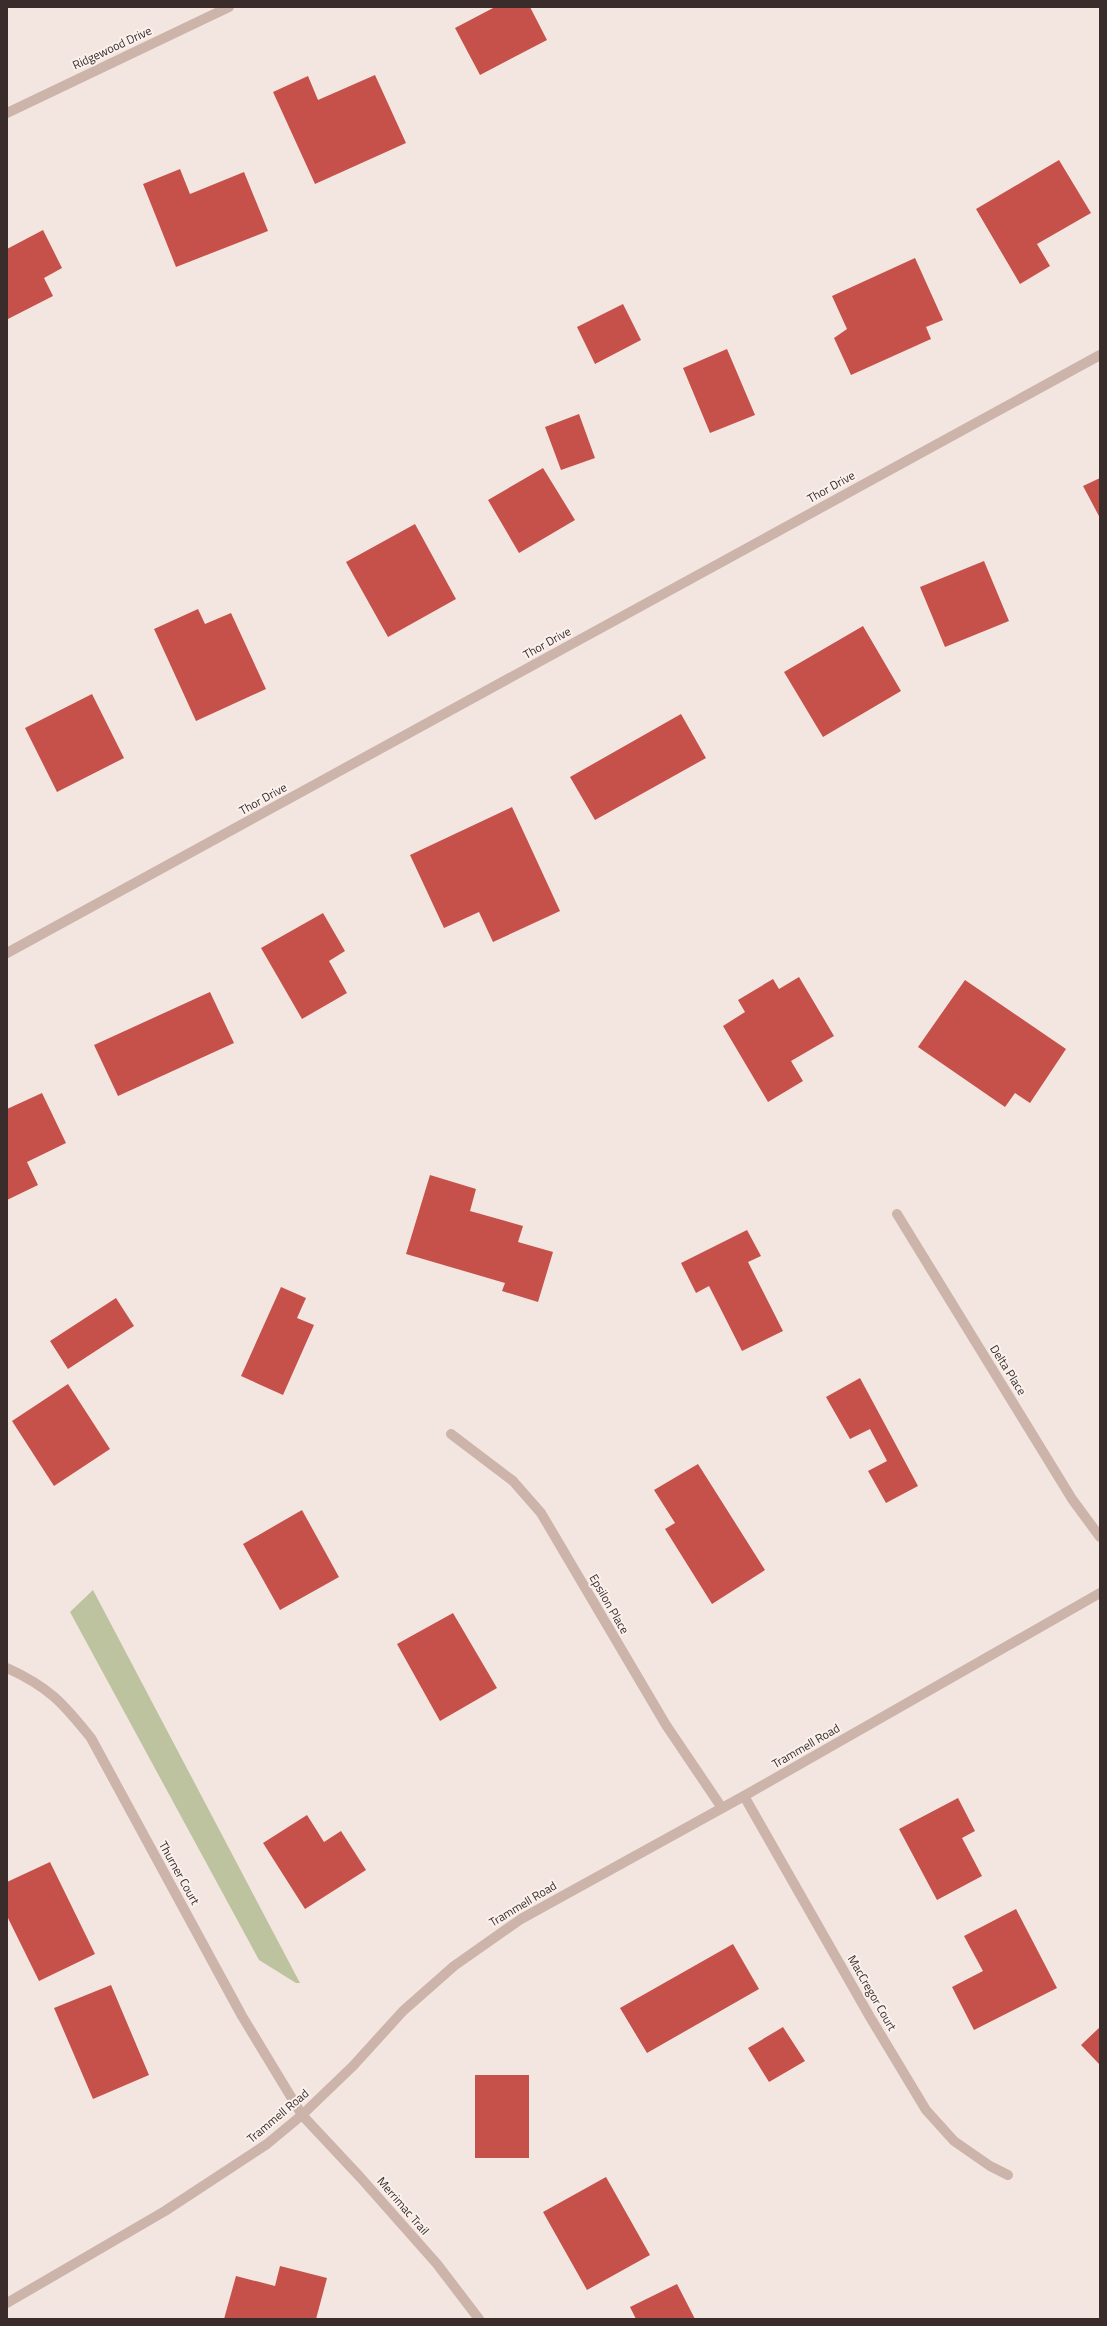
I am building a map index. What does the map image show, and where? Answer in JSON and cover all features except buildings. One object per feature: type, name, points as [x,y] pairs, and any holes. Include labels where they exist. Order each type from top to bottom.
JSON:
[{"type":"street","name":"Ridgewood Drive","points":[[7,113],[229,7]]},
{"type":"street","name":"Thor Drive","points":[[7,954],[1100,355]]},
{"type":"street","name":"Delta Place","points":[[897,1214],[1072,1499],[1100,1537]]},
{"type":"street","name":"Epsilon Place","points":[[450,1434],[513,1480],[541,1513],[666,1725],[722,1808]]},
{"type":"street","name":"Trammell Road","points":[[7,2303],[165,2211],[267,2144],[302,2115],[353,2066],[403,2011],[454,1966],[521,1919],[744,1796],[1100,1593]]},
{"type":"street","name":"Thurner Court","points":[[7,1668],[32,1680],[63,1703],[91,1738],[242,2016],[302,2115]]},
{"type":"street","name":"MacCregor Court","points":[[744,1796],[870,2017],[926,2110],[954,2141],[990,2166],[1008,2175]]},
{"type":"street","name":"Merrimac Trail","points":[[302,2115],[360,2177],[437,2264],[479,2319]]},
{"type":"green space","points":[[93,1590],[300,1983],[296,1983],[259,1960],[70,1612]]}]
